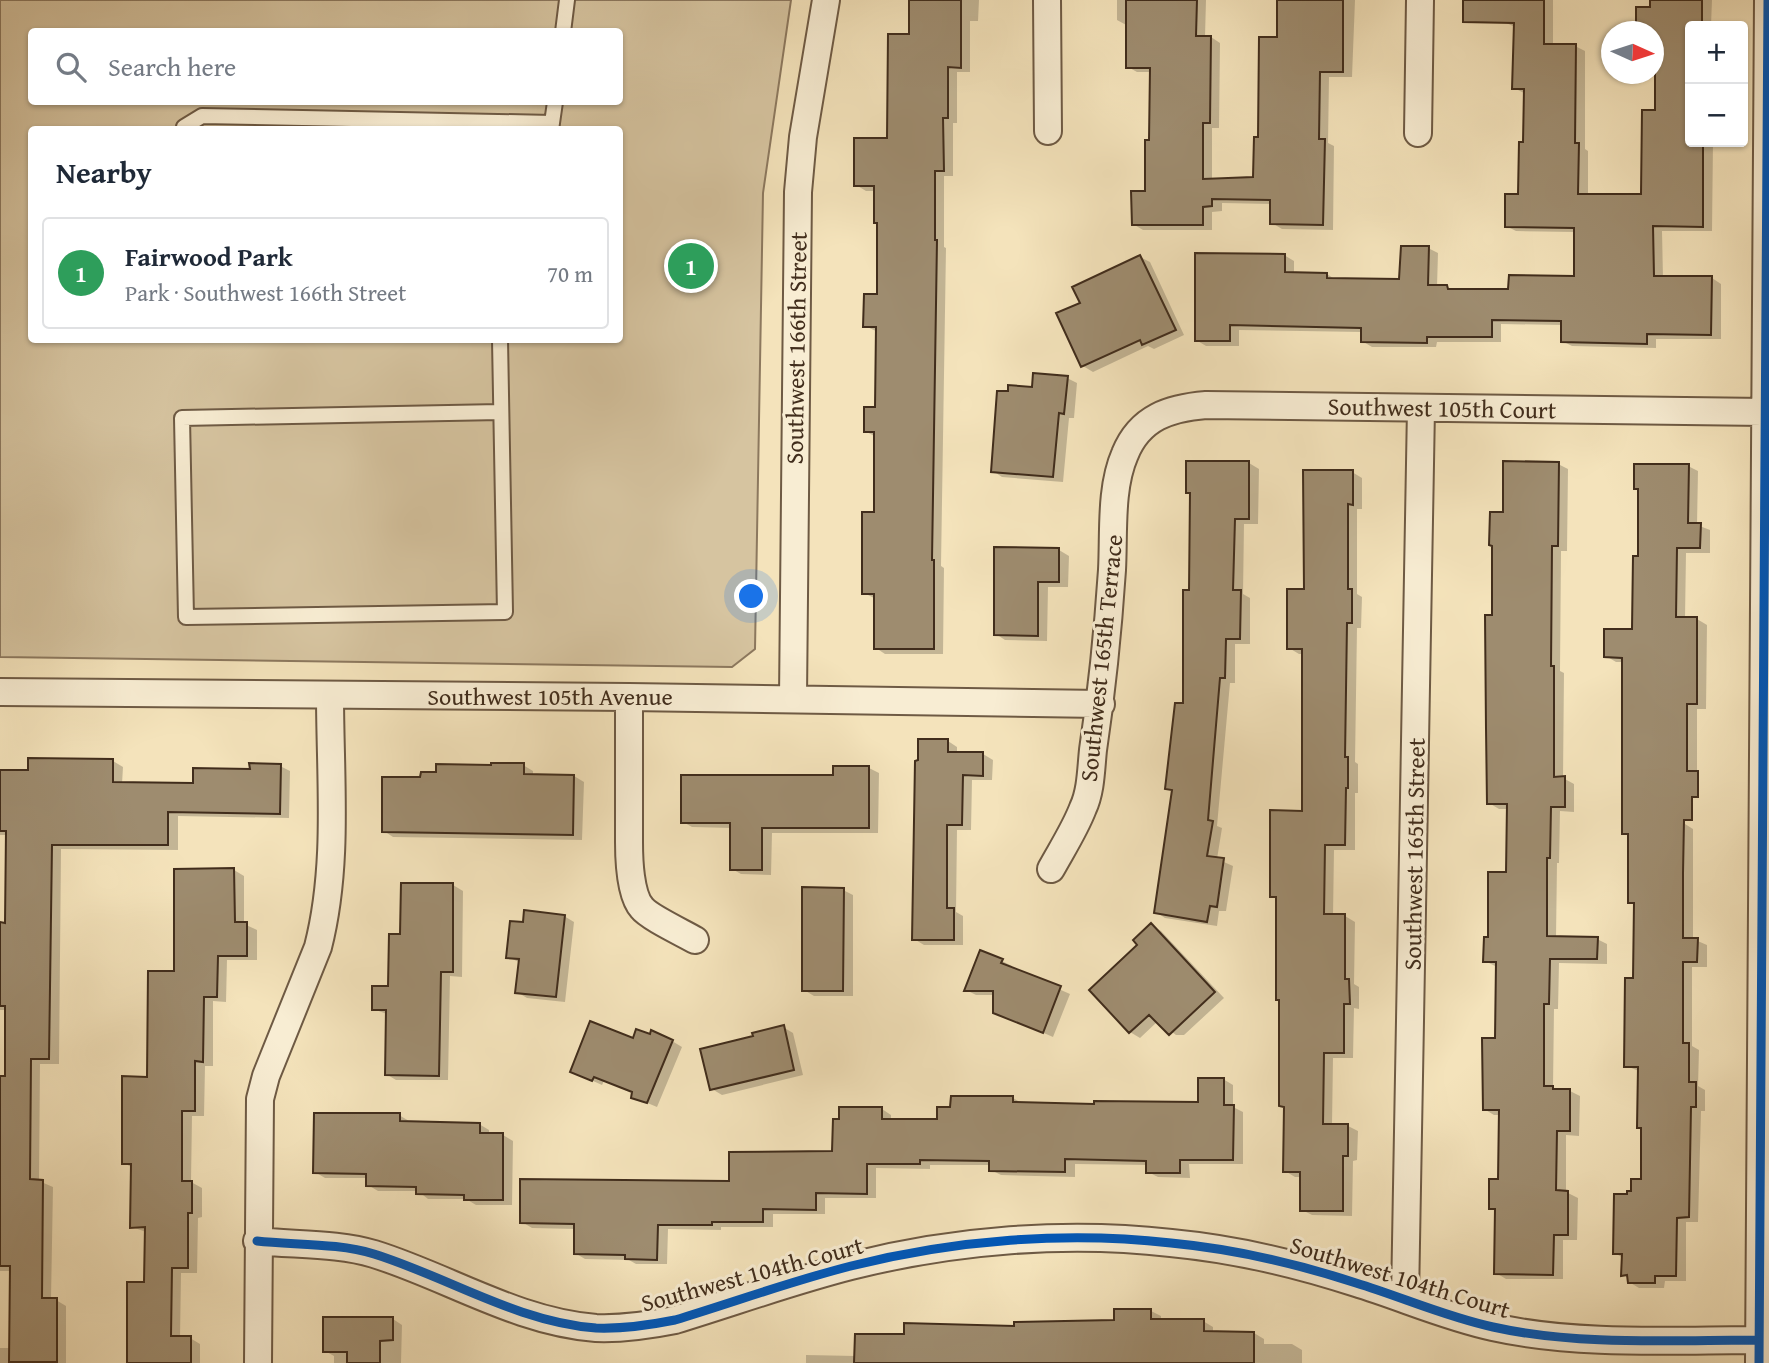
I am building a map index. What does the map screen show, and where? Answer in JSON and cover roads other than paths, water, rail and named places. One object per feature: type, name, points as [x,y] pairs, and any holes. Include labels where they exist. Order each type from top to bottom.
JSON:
[{"type":"street","name":"Southwest 166th Street","points":[[793,698],[798,192],[803,138],[826,0]]},
{"type":"street","points":[[1047,0],[1048,131]]},
{"type":"street","points":[[1418,133],[1420,0]]},
{"type":"street","points":[[1759,1352],[1768,0]]},
{"type":"street","name":"Southwest 105th Court","points":[[1131,441],[1150,421],[1164,412],[1206,405],[1765,412]]},
{"type":"street","name":"Southwest 165th Street","points":[[1405,1299],[1421,408]]},
{"type":"street","name":"Southwest 165th Terrace","points":[[1051,870],[1085,806],[1101,704],[1118,481],[1131,441]]},
{"type":"street","name":"Southwest 105th Avenue","points":[[0,692],[793,698],[1101,704]]},
{"type":"street","points":[[258,1363],[260,1099],[266,1076],[318,947],[330,887],[330,695]]},
{"type":"street","points":[[629,697],[628,842],[636,895],[642,909],[695,940]]},
{"type":"street","name":"Southwest 104th Court","points":[[257,1241],[370,1253],[527,1314],[598,1328],[676,1320],[850,1266],[976,1243],[1056,1239],[1168,1242],[1245,1253],[1302,1266],[1464,1320],[1527,1333],[1759,1352]]},
{"type":"lane","points":[[564,28],[567,0]]},
{"type":"lane","points":[[186,126],[202,116],[552,126],[555,105]]},
{"type":"lane","points":[[500,343],[505,612],[186,617],[183,418],[500,412]]},
{"type":"place","name":"Fairwood Park","points":[[691,266]]}]
